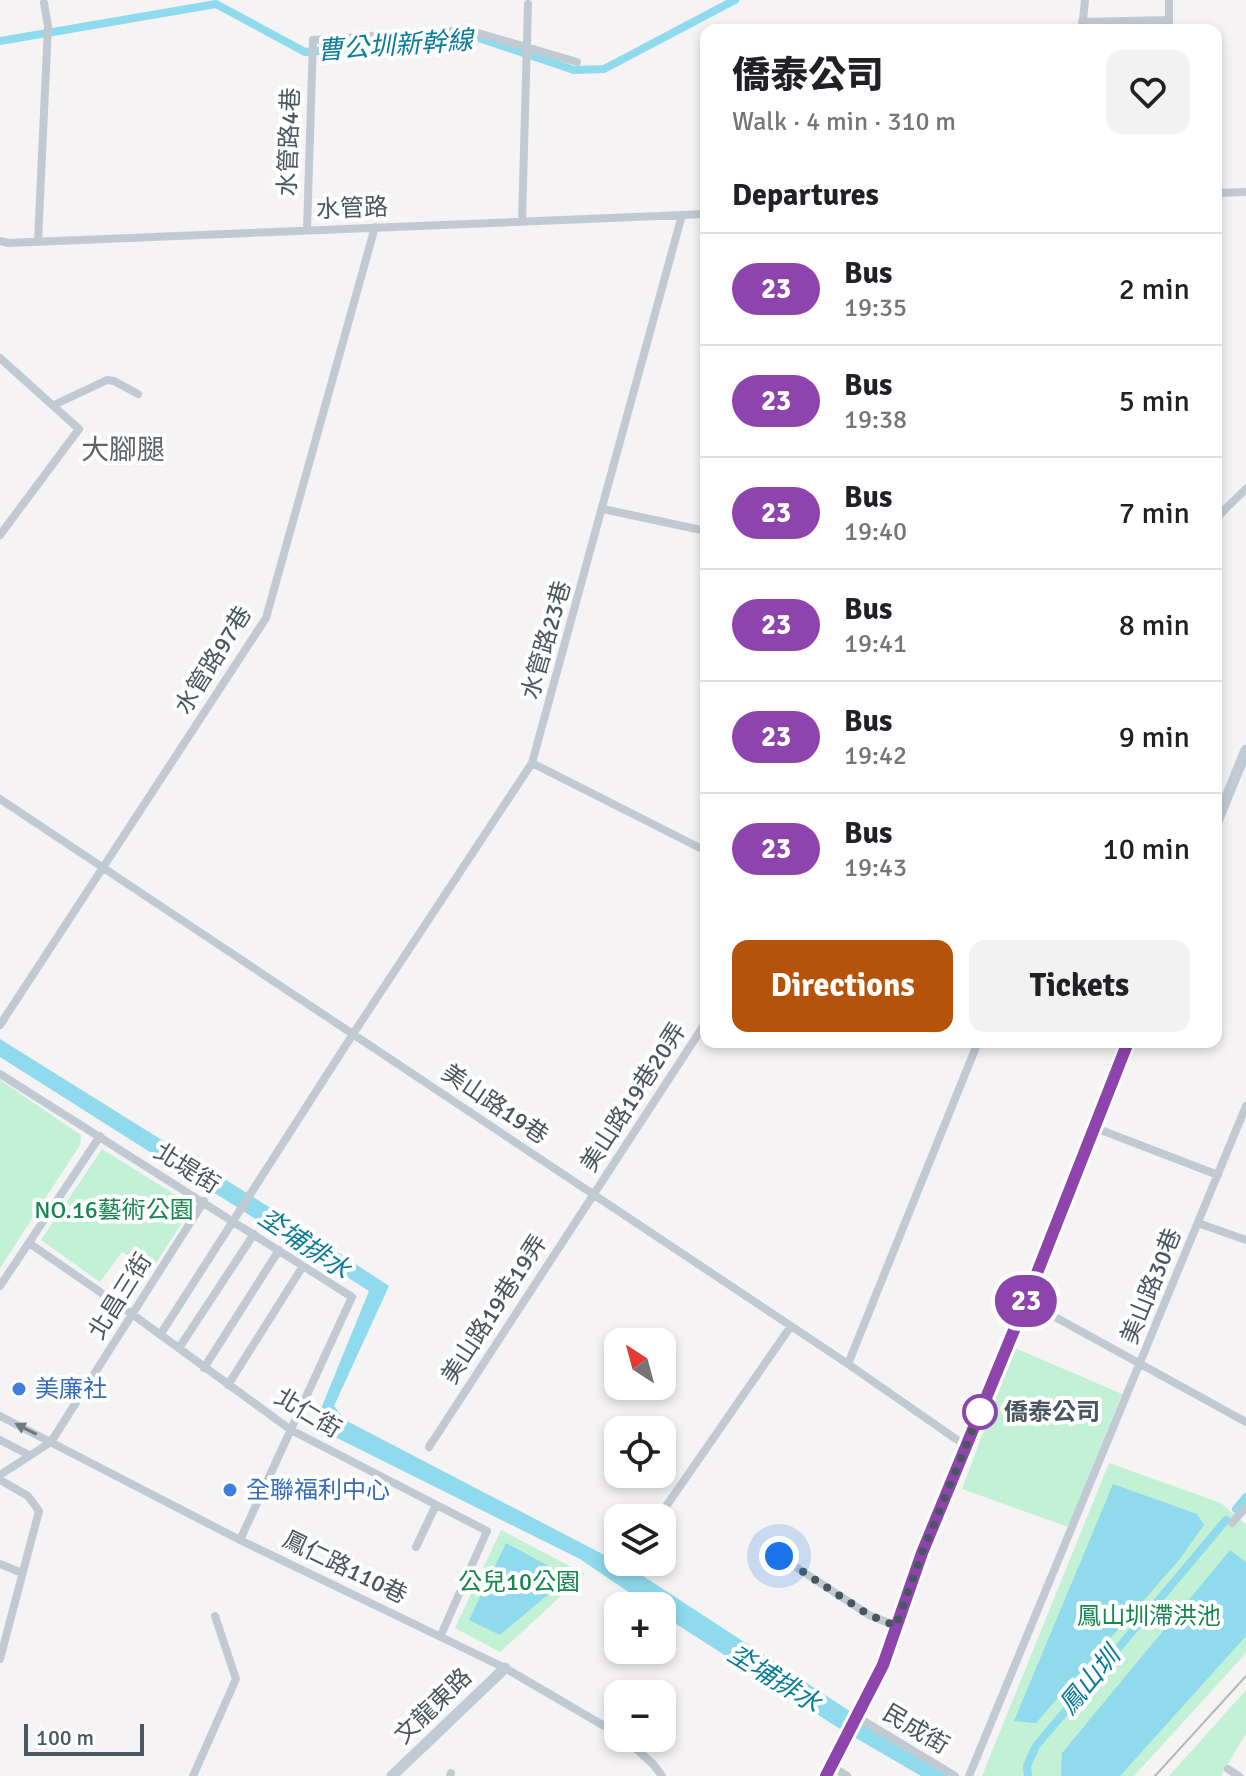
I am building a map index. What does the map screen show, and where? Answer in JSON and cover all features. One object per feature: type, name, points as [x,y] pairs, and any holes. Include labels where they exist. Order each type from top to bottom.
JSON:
[{"type":"street","points":[[1082,24],[1085,0]]},
{"type":"street","points":[[1169,0],[1169,24]]},
{"type":"street","points":[[38,241],[48,26],[44,3]]},
{"type":"street","points":[[522,221],[528,4]]},
{"type":"street","name":"水管路4巷","points":[[307,230],[312,42],[315,39],[468,30],[526,48]]},
{"type":"street","points":[[526,48],[577,62]]},
{"type":"street","points":[[1222,193],[1246,192]]},
{"type":"street","name":"水管路","points":[[0,241],[700,214]]},
{"type":"street","name":"水管路23巷","points":[[160,1335],[532,763],[682,215]]},
{"type":"street","name":"水管路97巷","points":[[0,1025],[266,618],[375,227]]},
{"type":"street","points":[[0,358],[79,429],[0,535]]},
{"type":"street","points":[[54,405],[107,380],[138,394]]},
{"type":"street","points":[[1222,512],[1246,489]]},
{"type":"street","points":[[603,509],[700,530]]},
{"type":"street","points":[[1222,809],[1246,750]]},
{"type":"street","points":[[532,763],[700,848]]},
{"type":"street","name":"美山路19巷","points":[[0,799],[593,1193],[966,1446]]},
{"type":"street","name":"美山路19巷20弄","points":[[593,1193],[700,1031]]},
{"type":"street","points":[[848,1364],[976,1048]]},
{"type":"street","points":[[847,1776],[828,1771],[883,1665],[922,1553],[1126,1048]]},
{"type":"street","name":"北堤街","points":[[0,1074],[236,1219],[254,1234],[352,1297],[291,1430]]},
{"type":"street","name":"美山路30巷","points":[[1141,1364],[1246,1106]]},
{"type":"street","points":[[1093,1127],[1218,1175]]},
{"type":"street","points":[[0,1286],[100,1136]]},
{"type":"street","name":"美山路19巷19弄","points":[[429,1447],[593,1193]]},
{"type":"street","name":"北昌三街","points":[[0,1478],[51,1442],[204,1201]]},
{"type":"street","points":[[1198,1223],[1246,1240]]},
{"type":"street","points":[[179,1348],[254,1234]]},
{"type":"street","name":"北仁街","points":[[29,1243],[291,1430],[487,1531],[441,1635]]},
{"type":"street","points":[[204,1368],[279,1250]]},
{"type":"street","points":[[228,1385],[303,1266]]},
{"type":"street","name":"美山路30巷","points":[[1026,1301],[1246,1422]]},
{"type":"street","points":[[668,1504],[791,1326]]},
{"type":"street","points":[[969,1776],[1141,1364]]},
{"type":"street","name":"鳳仁路110巷","points":[[0,1416],[240,1540],[441,1635],[604,1726]]},
{"type":"street","points":[[240,1540],[291,1430]]},
{"type":"street","points":[[0,1440],[29,1455]]},
{"type":"street","points":[[0,1478],[28,1496],[38,1507],[0,1659]]},
{"type":"street","points":[[416,1547],[436,1505]]},
{"type":"street","points":[[1232,1523],[1246,1507]]},
{"type":"street","points":[[779,1556],[869,1615],[896,1626]]},
{"type":"street","points":[[0,1564],[22,1573]]},
{"type":"street","points":[[193,1776],[236,1679],[215,1616]]},
{"type":"street","name":"文龍東路","points":[[392,1776],[505,1668]]},
{"type":"street","name":"民成街","points":[[856,1719],[955,1776]]},
{"type":"street","points":[[640,1752],[662,1776]]},
{"type":"street","points":[[1228,1769],[1239,1776]]},
{"type":"green space","points":[[0,1080],[81,1135],[80,1145],[0,1268]]},
{"type":"green space","name":"NO.16藝術公園","points":[[102,1149],[193,1206],[152,1269],[122,1252],[100,1282],[41,1240]]},
{"type":"green space","points":[[1015,1348],[1122,1394],[1068,1527],[962,1489]]},
{"type":"green space","name":"鳳山圳滯洪池","points":[[1109,1463],[1221,1503],[1246,1525],[1246,1653],[1134,1776],[982,1776]]},
{"type":"green space","name":"公兒10公園","points":[[501,1530],[585,1574],[500,1652],[455,1628]]},
{"type":"green space","points":[[1246,1690],[1246,1733],[1221,1776],[1169,1776]]},
{"type":"water","name":"坔埔排水","points":[[0,1039],[389,1286],[334,1406],[345,1420],[604,1555],[604,1575],[580,1559],[323,1431],[318,1416],[369,1291],[0,1057]]},
{"type":"water","points":[[1113,1484],[1197,1514],[1204,1525],[1179,1560],[1036,1723],[1014,1721]]},
{"type":"water","points":[[506,1543],[569,1577],[500,1635],[469,1620]]},
{"type":"water","points":[[1230,1550],[1246,1562],[1246,1636],[1120,1776],[1061,1776],[1062,1753]]},
{"type":"water","points":[[605,1576],[643,1576],[668,1592],[628,1592]]},
{"type":"water","name":"坔埔排水","points":[[676,1598],[871,1725],[956,1776],[921,1776],[837,1727],[676,1624]]},
{"type":"waterway","name":"曹公圳新幹線","points":[[0,41],[216,4],[305,52],[479,38],[574,70],[604,69],[735,0]]},
{"type":"waterway","name":"鳳山圳","points":[[1236,1509],[1246,1497]]},
{"type":"waterway","name":"鳳山圳","points":[[1028,1776],[1027,1766],[1036,1746],[1226,1520]]},
{"type":"railway","points":[[1155,1776],[1246,1676]]},
{"type":"bus line","name":"23","points":[[826,1776],[883,1665],[922,1553],[1126,1048]]},
{"type":"place","name":"美廉社","points":[[19,1389]]},
{"type":"place","name":"僑泰公司","points":[[980,1412]]},
{"type":"place","name":"全聯福利中心","points":[[230,1490]]},
{"type":"district","name":"大腳腿","points":[[123,450]]},
{"type":"route","points":[[779,1556],[869,1615],[896,1626],[922,1553],[980,1412]]}]
